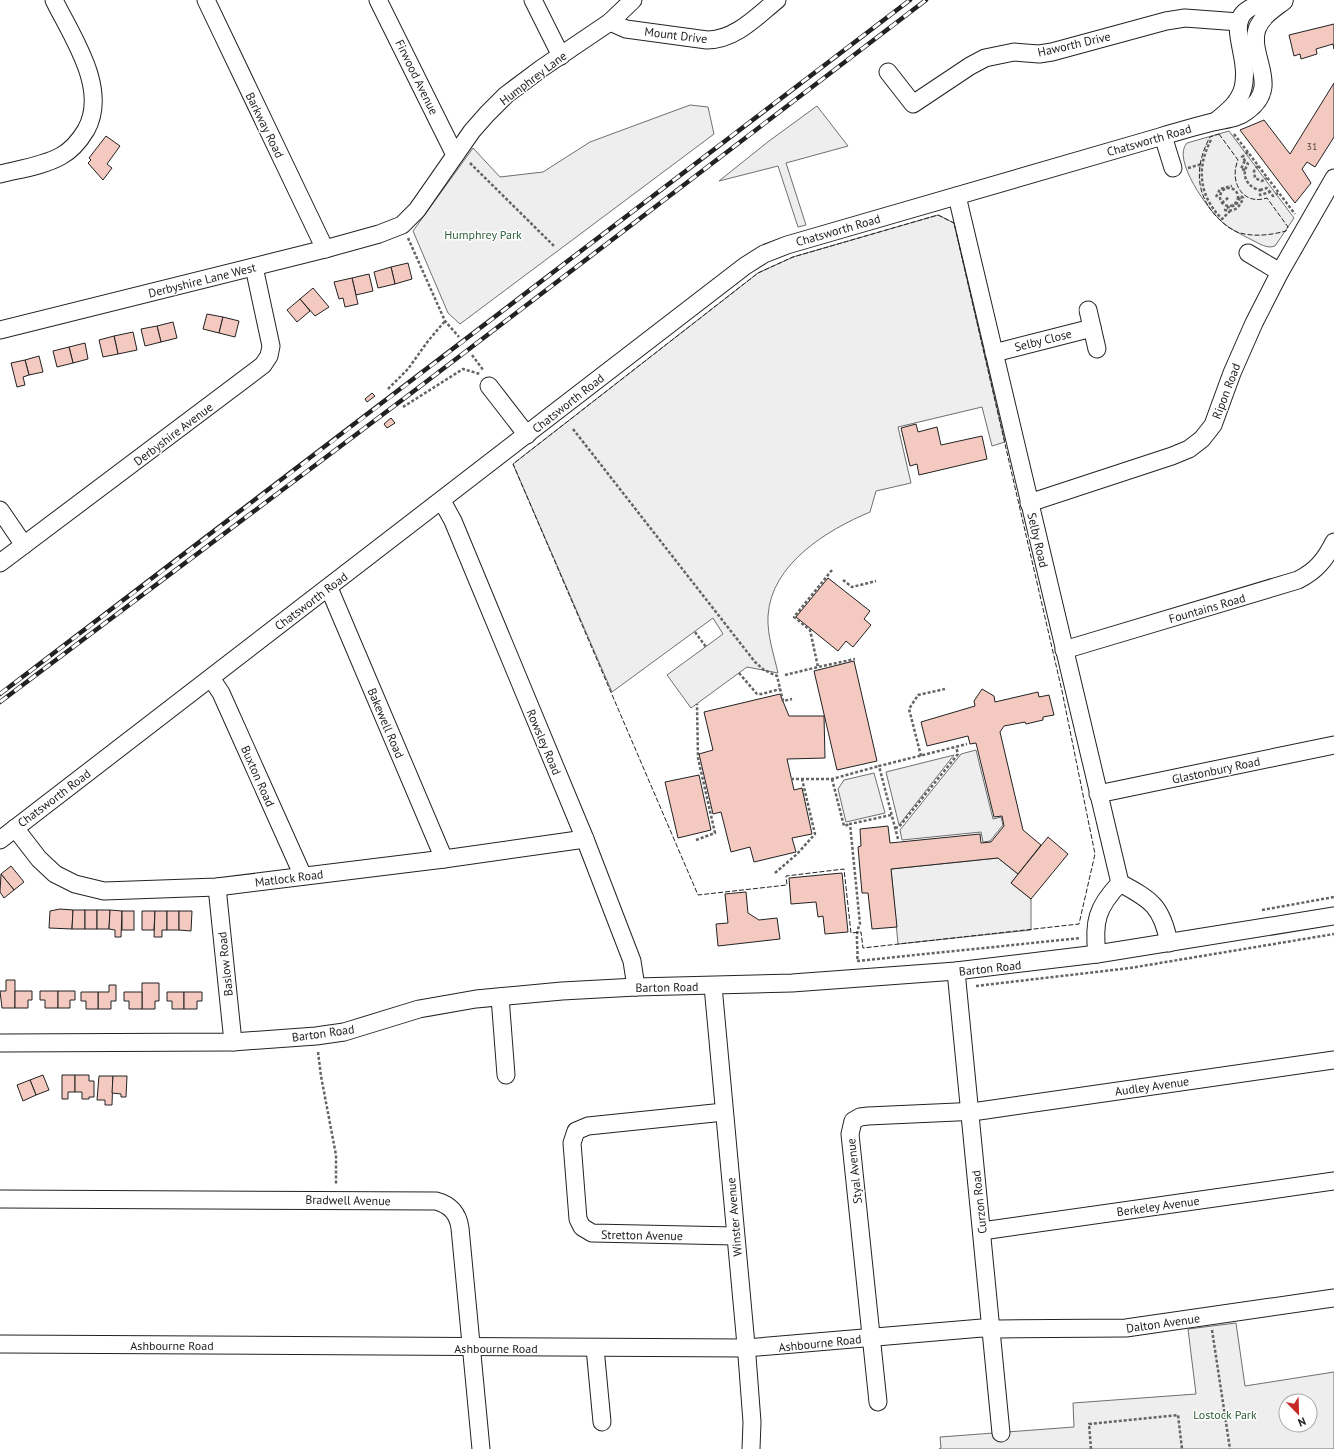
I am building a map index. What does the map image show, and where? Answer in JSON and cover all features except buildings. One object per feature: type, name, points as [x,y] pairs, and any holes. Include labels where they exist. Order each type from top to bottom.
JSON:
[{"type":"street","points":[[0,174],[61,156],[78,142],[90,124],[94,104],[93,84],[54,0]]},
{"type":"street","name":"Barkway Road","points":[[206,0],[325,249]]},
{"type":"street","name":"Firwood Avenue","points":[[378,0],[456,153]]},
{"type":"street","points":[[533,0],[560,56]]},
{"type":"street","name":"Humphrey Lane","points":[[402,225],[417,210],[477,125],[506,95],[610,22],[633,0]]},
{"type":"street","name":"Mount Drive","points":[[610,22],[636,30],[707,40],[717,40],[726,38],[736,32],[777,0]]},
{"type":"street","name":"Chatsworth Road","points":[[1217,126],[1238,100],[1243,89],[1244,78],[1238,34],[1239,22],[1246,11],[1255,5],[1286,0]]},
{"type":"street","name":"Chatsworth Road","points":[[0,840],[528,435],[745,266],[764,254],[787,244],[1163,136],[1217,126],[1235,118],[1247,112],[1259,96],[1264,77],[1256,40],[1257,30],[1270,11],[1286,0]]},
{"type":"street","name":"Haworth Drive","points":[[888,72],[913,104],[970,66],[984,58],[998,54],[1014,52],[1039,54],[1166,21],[1185,18],[1239,22]]},
{"type":"street","points":[[1163,136],[1179,169]]},
{"type":"street","name":"Ripon Road","points":[[1029,503],[1172,456],[1189,449],[1202,439],[1212,425],[1235,366],[1280,272],[1334,178]]},
{"type":"street","name":"Selby Road","points":[[958,196],[1029,503],[1120,884]]},
{"type":"street","name":"Derbyshire Lane West","points":[[0,330],[325,249],[379,234],[402,225]]},
{"type":"street","points":[[1248,253],[1280,272]]},
{"type":"street","name":"Derbyshire Avenue","points":[[0,563],[255,373],[263,365],[270,351],[270,335],[254,267]]},
{"type":"street","points":[[1088,310],[1097,349]]},
{"type":"street","name":"Selby Close","points":[[994,353],[1092,328]]},
{"type":"street","points":[[489,386],[528,435]]},
{"type":"street","name":"Rowsley Road","points":[[442,501],[451,517],[585,839],[632,961],[636,987]]},
{"type":"street","points":[[0,510],[24,545]]},
{"type":"street","name":"Fountains Road","points":[[1064,650],[1298,580],[1310,574],[1321,564],[1334,542]]},
{"type":"street","name":"Bakewell Road","points":[[329,588],[444,859]]},
{"type":"street","name":"Buxton Road","points":[[211,678],[221,693],[303,876]]},
{"type":"street","name":"Glastonbury Road","points":[[1098,794],[1334,745]]},
{"type":"street","name":"Matlock Road","points":[[15,828],[39,859],[55,874],[75,884],[104,891],[217,887],[444,859],[585,839]]},
{"type":"street","points":[[1097,954],[1094,930],[1099,912],[1104,902],[1120,884],[1140,894],[1156,907],[1164,920],[1169,944]]},
{"type":"street","name":"Baslow Road","points":[[217,887],[233,1042]]},
{"type":"street","name":"Barton Road","points":[[0,1043],[233,1042],[316,1036],[366,1027],[419,1009],[457,1002],[500,997],[636,987],[713,986],[859,979],[956,971],[1169,944],[1334,916]]},
{"type":"street","name":"Curzon Road","points":[[956,971],[1001,1433]]},
{"type":"street","name":"Winster Avenue","points":[[713,986],[746,1348],[752,1422],[751,1449]]},
{"type":"street","points":[[500,997],[506,1075]]},
{"type":"street","name":"Audley Avenue","points":[[970,1111],[1334,1060]]},
{"type":"street","name":"Styal Avenue","points":[[871,1338],[851,1125],[856,1119],[868,1116],[970,1111]]},
{"type":"street","name":"Stretton Avenue","points":[[724,1112],[580,1128],[574,1134],[572,1143],[577,1211],[582,1227],[592,1233],[735,1236]]},
{"type":"street","name":"Berkeley Avenue","points":[[982,1231],[1334,1181]]},
{"type":"street","name":"Bradwell Avenue","points":[[0,1199],[436,1201],[446,1205],[454,1212],[460,1228],[470,1348],[481,1449]]},
{"type":"street","name":"Dalton Avenue","points":[[991,1329],[1119,1329],[1334,1298]]},
{"type":"street","name":"Ashbourne Road","points":[[0,1344],[470,1348],[746,1348],[982,1328],[991,1329]]},
{"type":"street","points":[[871,1338],[878,1402]]},
{"type":"street","points":[[595,1348],[602,1422]]},
{"type":"path","points":[[1237,206],[1222,219],[1210,205],[1203,188],[1201,178],[1204,154],[1217,126],[1248,152],[1305,228]]},
{"type":"path","points":[[1248,152],[1242,157],[1248,164],[1245,170],[1248,183],[1255,189],[1260,190],[1267,188],[1273,196],[1278,193]]},
{"type":"path","points":[[456,153],[554,246]]},
{"type":"path","points":[[1179,169],[1202,164]]},
{"type":"path","points":[[1258,166],[1254,171],[1255,178],[1262,181],[1267,178]]},
{"type":"path","points":[[1216,197],[1221,190],[1232,186]]},
{"type":"path","points":[[1221,190],[1227,189],[1235,191],[1237,206]]},
{"type":"path","points":[[1221,190],[1220,198],[1222,203],[1227,206],[1237,206]]},
{"type":"path","points":[[1260,190],[1260,195],[1270,192]]},
{"type":"path","points":[[1222,203],[1229,197]]},
{"type":"path","points":[[1230,211],[1225,209],[1237,206]]},
{"type":"path","points":[[402,225],[445,321],[459,337]]},
{"type":"path","points":[[388,388],[408,369],[428,341],[445,321]]},
{"type":"path","points":[[403,407],[463,369],[477,374],[486,374],[472,355]]},
{"type":"path","points":[[573,429],[755,662],[764,670],[777,676],[783,701],[792,699]]},
{"type":"path","points":[[818,667],[810,630],[794,617],[832,570]]},
{"type":"path","points":[[843,580],[852,587],[876,581]]},
{"type":"path","points":[[695,632],[706,647]]},
{"type":"path","points":[[785,675],[855,659]]},
{"type":"path","points":[[739,673],[757,694],[780,689]]},
{"type":"path","points":[[921,756],[910,709],[918,696],[945,689]]},
{"type":"path","points":[[696,840],[715,833],[698,758],[697,704]]},
{"type":"path","points":[[792,779],[832,779],[967,744]]},
{"type":"path","points":[[895,828],[899,827],[958,754],[956,747]]},
{"type":"path","points":[[879,766],[898,839]]},
{"type":"path","points":[[775,873],[797,854],[815,834],[802,779]]},
{"type":"path","points":[[832,779],[844,826],[891,814]]},
{"type":"path","points":[[850,824],[860,924],[856,933],[858,953],[857,961]]},
{"type":"path","points":[[316,1036],[320,1076],[336,1155],[336,1200]]},
{"type":"path","points":[[1210,1316],[1230,1449]]},
{"type":"path","points":[[1091,1449],[1089,1424],[1178,1415],[1182,1449]]},
{"type":"green space","name":"Humphrey Park","points":[[690,105],[708,107],[714,134],[460,324],[448,313],[413,231],[473,148],[500,177],[543,172],[590,142]]},
{"type":"green space","points":[[817,106],[848,146],[786,163],[806,225],[798,227],[778,166],[719,181],[769,141]]},
{"type":"green space","points":[[1229,131],[1294,218],[1275,246],[1269,247],[1261,244],[1223,223],[1201,197],[1188,172],[1184,161],[1183,151],[1187,143]]},
{"type":"green space","points":[[938,215],[954,223],[1005,442],[992,446],[982,407],[898,427],[911,483],[876,491],[870,512],[820,539],[804,551],[790,565],[779,580],[771,597],[768,616],[770,638],[778,673],[747,667],[691,708],[667,675],[723,634],[713,618],[612,692],[513,464],[758,273],[793,257]]},
{"type":"green space","points":[[976,750],[993,819],[1001,817],[1003,825],[990,841],[983,842],[981,832],[902,840],[900,830],[961,754]]},
{"type":"green space","points":[[954,755],[899,825],[886,772]]},
{"type":"green space","points":[[874,773],[885,813],[846,822],[838,789],[844,780]]},
{"type":"green space","points":[[998,858],[1018,874],[1011,883],[1031,899],[1031,930],[898,944],[891,869]]},
{"type":"green space","name":"Lostock Park","points":[[1236,1323],[1245,1386],[1334,1372],[1334,1449],[939,1449],[941,1448],[940,1437],[1074,1427],[1073,1403],[1196,1394],[1188,1329]]},
{"type":"railway","points":[[0,694],[910,0]]},
{"type":"railway","points":[[0,702],[418,388],[926,0]]},
{"type":"fence","points":[[1219,134],[1238,160],[1235,176],[1240,190],[1244,195],[1251,198],[1258,200],[1267,198],[1288,227],[1286,231],[1263,235],[1240,233],[1227,226],[1212,211],[1202,191],[1200,170],[1201,159],[1210,137],[1219,134]]},
{"type":"fence","points":[[938,215],[954,223],[1062,691],[1095,854],[1079,924],[863,948],[861,932],[851,933],[844,869],[786,876],[787,885],[698,895],[513,464],[758,273],[793,257],[938,215]]}]
